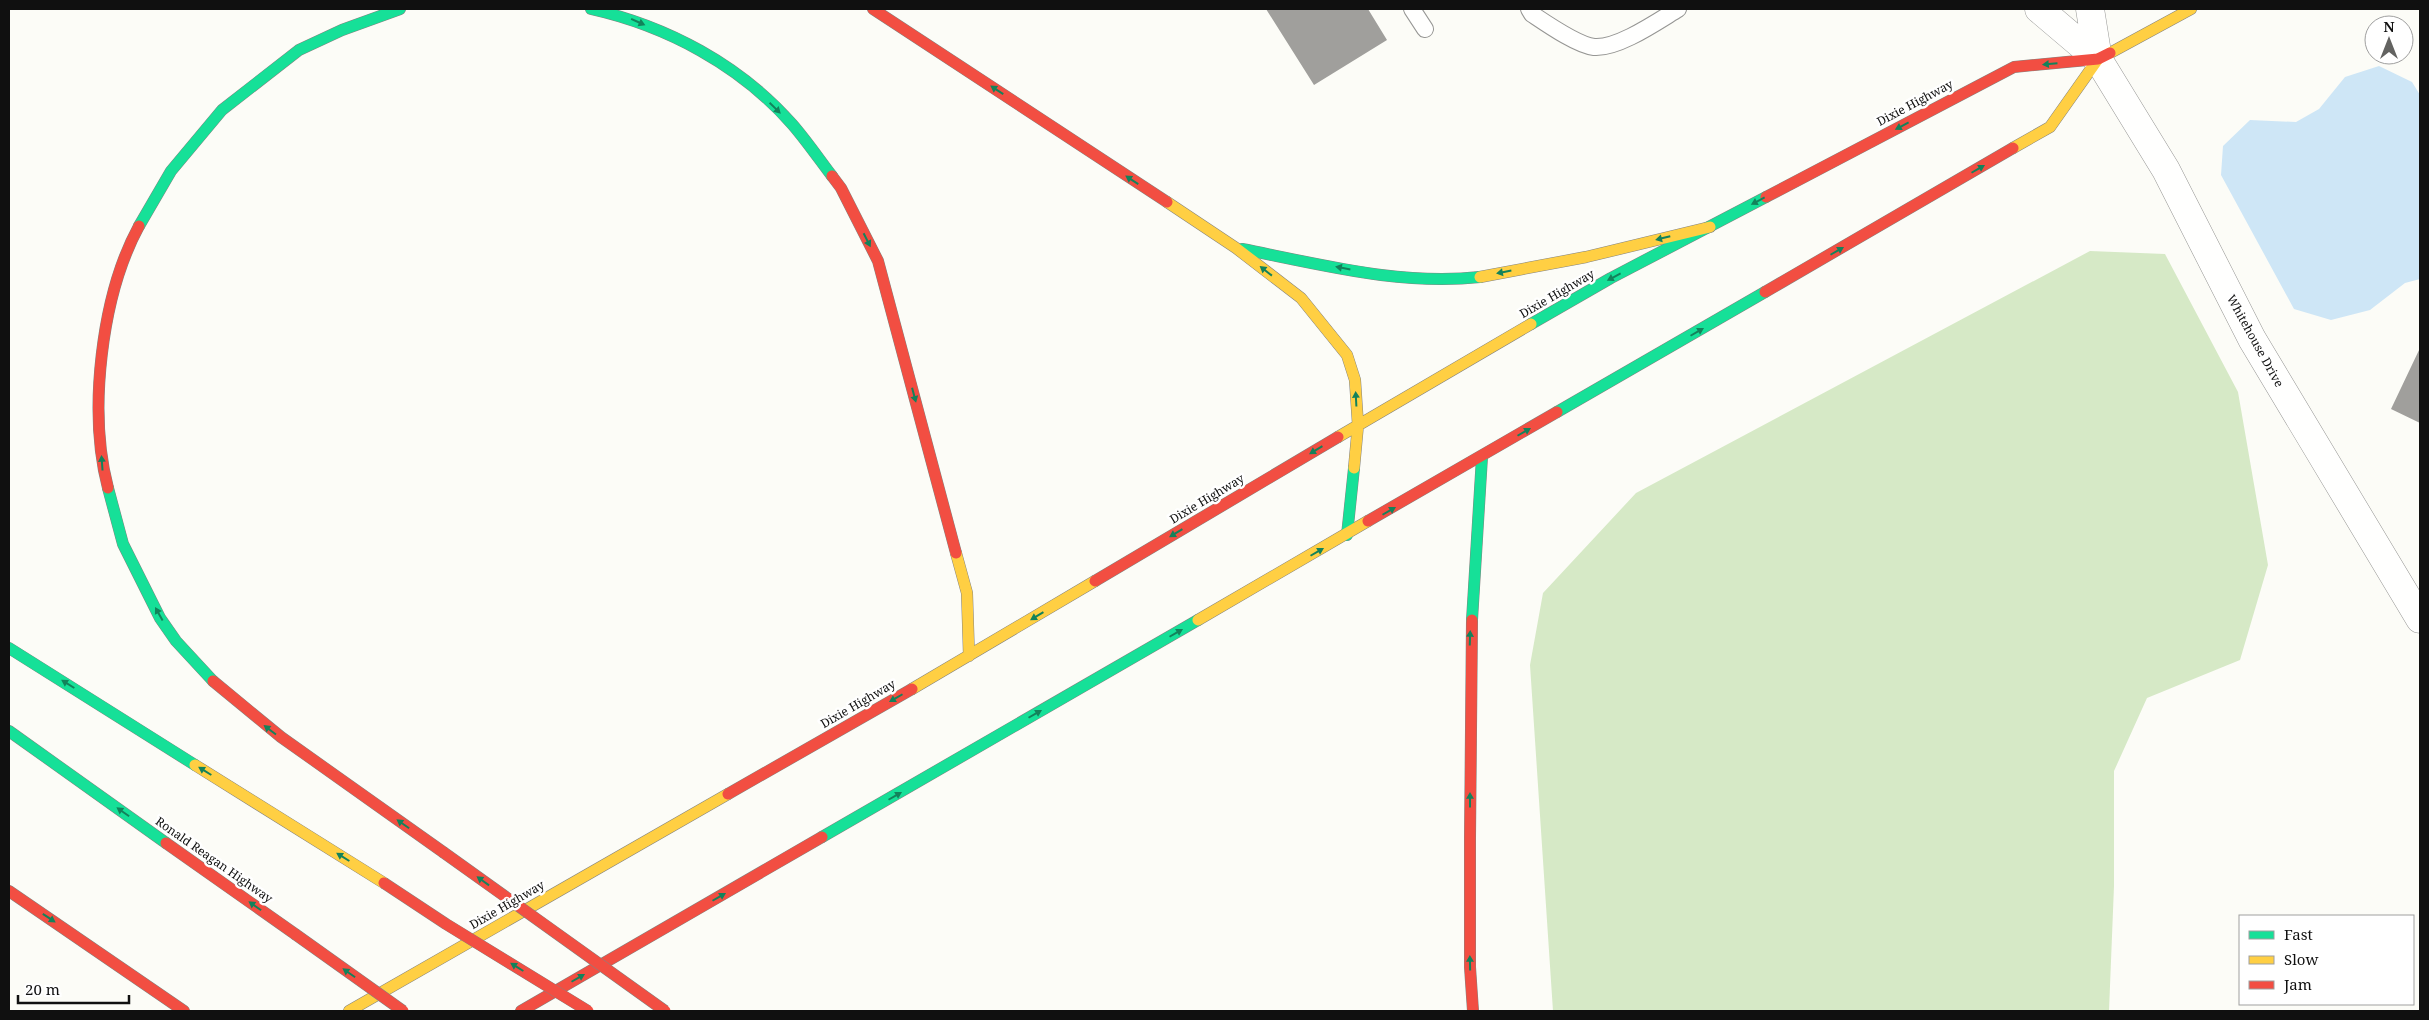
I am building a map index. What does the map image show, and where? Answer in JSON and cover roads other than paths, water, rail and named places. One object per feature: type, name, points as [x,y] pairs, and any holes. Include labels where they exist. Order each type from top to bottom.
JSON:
[{"type":"main road","points":[[400,9],[348,26],[287,57],[238,96],[188,144],[151,199],[122,261],[107,315],[98,383],[102,470],[125,548],[160,618],[202,671],[268,729],[665,1011]]},
{"type":"main road","points":[[591,9],[627,17],[694,46],[748,83],[792,124],[841,188],[878,261],[968,593],[969,656]]},
{"type":"main road","points":[[873,9],[1236,248],[1301,298],[1347,355],[1355,380],[1358,424],[1347,535]]},
{"type":"main road","name":"Dixie Highway","points":[[349,1011],[969,656],[1358,424],[1611,278],[2014,67],[2098,59],[2192,9]]},
{"type":"main road","name":"Dixie Highway","points":[[521,1011],[2050,127],[2098,59]]},
{"type":"main road","points":[[1236,248],[1392,277],[1450,280],[1479,277],[1586,257],[1710,226]]},
{"type":"main road","points":[[1473,1011],[1470,967],[1470,645],[1475,528],[1482,457]]},
{"type":"main road","points":[[9,648],[384,883],[446,924],[588,1011]]},
{"type":"main road","name":"Ronald Reagan Highway","points":[[9,731],[403,1011]]},
{"type":"main road","points":[[9,891],[180,1008]]},
{"type":"street","points":[[2039,9],[2098,59]]},
{"type":"street","points":[[2090,9],[2098,59]]},
{"type":"street","name":"Whitehouse Drive","points":[[2098,59],[2166,170],[2252,339],[2420,619]]},
{"type":"lane","points":[[1412,9],[1424,28]]},
{"type":"lane","points":[[1529,9],[1532,14],[1566,35],[1594,47],[1629,39],[1678,9]]},
{"type":"water","points":[[2379,66],[2412,82],[2420,95],[2420,279],[2405,283],[2370,310],[2331,320],[2294,309],[2221,175],[2223,146],[2250,120],[2296,122],[2319,109],[2345,77]]}]
